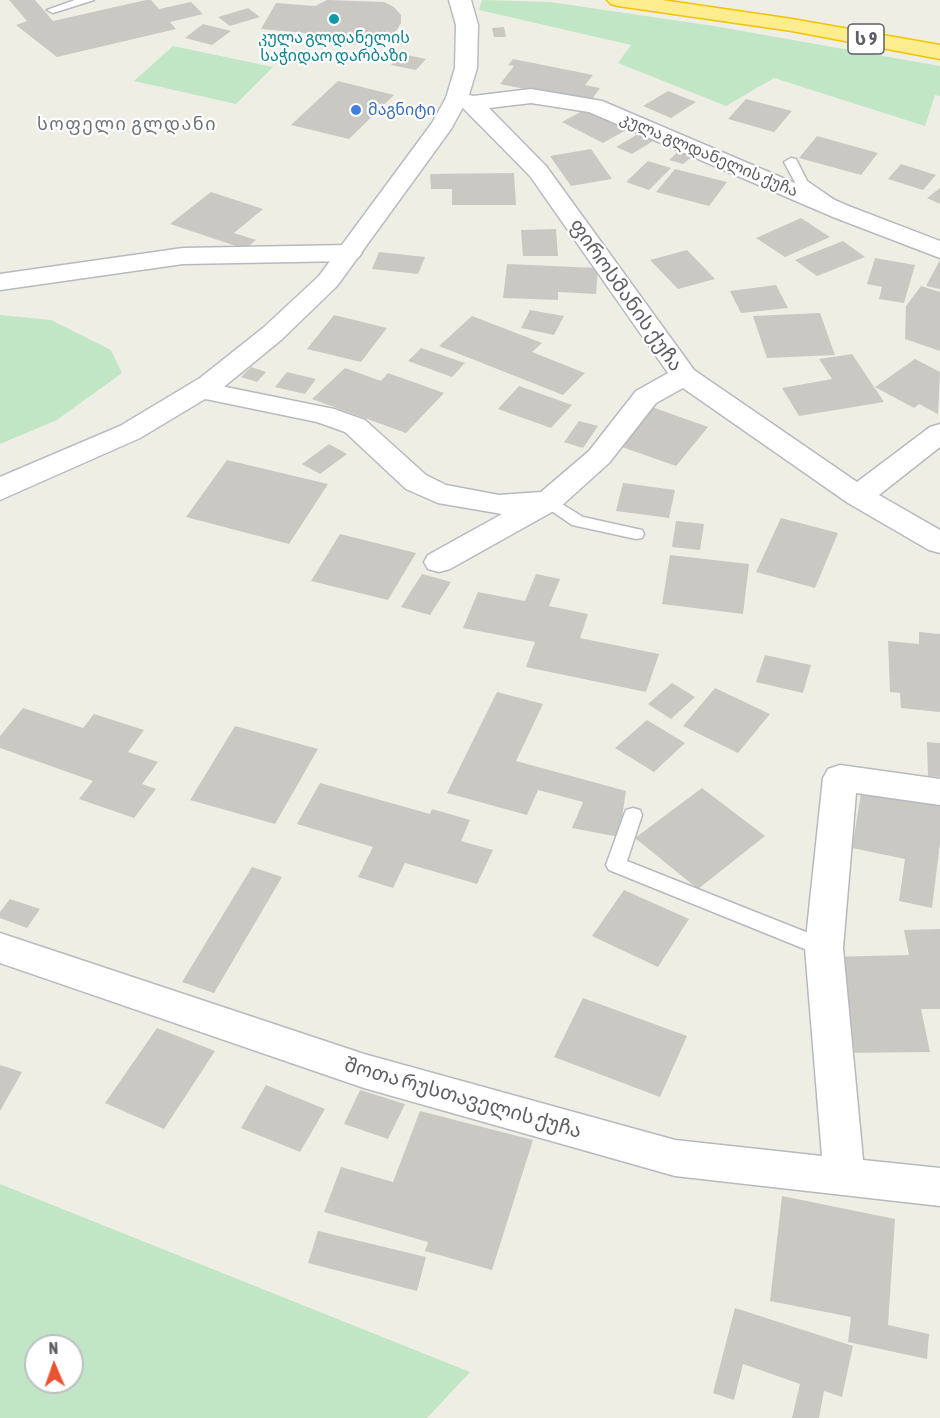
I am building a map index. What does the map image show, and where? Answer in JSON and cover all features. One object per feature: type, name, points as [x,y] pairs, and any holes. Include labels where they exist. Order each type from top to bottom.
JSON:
[{"type":"highway","name":"ს 9","points":[[618,0],[792,25],[940,52]]},
{"type":"street","points":[[0,490],[130,432],[201,390],[272,334],[328,281],[443,124],[464,100],[467,25],[459,0]]},
{"type":"street","name":"კულა გლდანელის ქუჩა","points":[[464,100],[531,96],[594,106],[842,212],[940,250]]},
{"type":"street","name":"ფიროსმანის ქუჩა","points":[[464,100],[538,171],[684,376],[858,496],[940,543]]},
{"type":"street","points":[[0,282],[183,256],[349,253]]},
{"type":"street","points":[[438,562],[549,501],[599,457],[646,397],[684,376]]},
{"type":"street","points":[[201,390],[324,415],[355,426],[416,482],[438,493],[499,505],[549,501]]},
{"type":"street","points":[[858,496],[940,433]]},
{"type":"street","points":[[844,1178],[824,948],[840,778],[940,792]]},
{"type":"street","name":"შოთა რუსთაველის ქუჩა","points":[[0,948],[364,1071],[675,1158],[940,1188]]},
{"type":"lane","points":[[53,10],[88,0]]},
{"type":"lane","points":[[791,162],[802,183],[842,212]]},
{"type":"lane","points":[[549,501],[578,521],[636,534]]},
{"type":"lane","points":[[633,815],[616,865],[824,948]]},
{"type":"green space","points":[[482,0],[550,2],[714,26],[940,66],[940,96],[935,95],[925,126],[774,78],[726,106],[618,63],[631,45],[479,10]]},
{"type":"green space","points":[[173,46],[273,67],[236,104],[134,81]]},
{"type":"green space","points":[[0,315],[51,320],[111,350],[122,373],[57,420],[0,444]]},
{"type":"green space","points":[[0,1184],[470,1372],[427,1418],[0,1418]]},
{"type":"building","points":[[9,0],[35,0],[53,21],[146,0],[151,0],[159,9],[191,2],[203,14],[170,22],[176,29],[57,57],[16,25],[27,21]]},
{"type":"building","name":"კულა გლდანელის საჭიდაო დარბაზი","points":[[327,0],[384,2],[394,7],[401,15],[401,23],[396,31],[385,38],[353,45],[319,40],[305,33],[261,29],[276,3],[315,6]]},
{"type":"building","points":[[248,8],[260,17],[230,26],[218,17]]},
{"type":"building","points":[[203,24],[231,31],[212,45],[185,38]]},
{"type":"building","points":[[504,27],[506,37],[494,37],[492,28]]},
{"type":"building","points":[[402,54],[426,59],[416,70],[391,65]]},
{"type":"building","points":[[513,59],[593,75],[585,85],[600,88],[590,102],[500,84],[514,66],[508,65]]},
{"type":"building","points":[[338,81],[394,95],[349,139],[291,125]]},
{"type":"building","points":[[668,91],[696,102],[671,118],[643,106]]},
{"type":"building","points":[[746,99],[792,111],[774,132],[728,119]]},
{"type":"building","points":[[586,109],[628,129],[603,143],[562,122]]},
{"type":"building","points":[[638,134],[653,141],[632,154],[616,147]]},
{"type":"building","points":[[817,136],[878,153],[861,175],[799,158]]},
{"type":"building","points":[[591,149],[612,179],[571,186],[550,156]]},
{"type":"building","points":[[681,149],[695,154],[683,164],[669,160]]},
{"type":"building","points":[[648,161],[671,168],[649,190],[626,182]]},
{"type":"building","points":[[901,164],[936,175],[923,190],[888,179]]},
{"type":"building","points":[[675,169],[727,182],[709,206],[656,192]]},
{"type":"building","points":[[514,173],[516,205],[452,205],[452,189],[431,189],[430,174]]},
{"type":"building","points":[[940,188],[940,204],[927,198]]},
{"type":"building","points":[[211,192],[263,209],[234,233],[256,240],[245,249],[170,224]]},
{"type":"building","points":[[801,218],[830,237],[785,257],[756,238]]},
{"type":"building","points":[[556,229],[558,256],[523,256],[521,230]]},
{"type":"building","points":[[843,241],[865,257],[817,276],[795,260]]},
{"type":"building","points":[[687,250],[715,279],[678,289],[650,260]]},
{"type":"building","points":[[379,252],[425,257],[418,274],[372,269]]},
{"type":"building","points":[[875,258],[915,265],[904,303],[879,299],[882,287],[867,284]]},
{"type":"building","points":[[940,260],[940,289],[926,286]]},
{"type":"building","points":[[507,264],[598,268],[596,294],[558,292],[558,300],[503,298]]},
{"type":"building","points":[[776,285],[788,308],[741,313],[730,291]]},
{"type":"building","points":[[921,286],[940,292],[940,351],[905,339],[906,306]]},
{"type":"building","points":[[530,310],[564,316],[554,335],[521,328]]},
{"type":"building","points":[[820,313],[835,355],[767,358],[753,316]]},
{"type":"building","points":[[334,315],[387,328],[361,362],[307,349]]},
{"type":"building","points":[[472,316],[542,343],[532,352],[585,373],[563,395],[439,346]]},
{"type":"building","points":[[421,348],[465,363],[452,377],[408,361]]},
{"type":"building","points":[[852,354],[884,402],[799,416],[782,388],[832,379],[819,359]]},
{"type":"building","points":[[915,359],[940,372],[938,414],[919,404],[914,408],[875,387]]},
{"type":"building","points":[[251,367],[266,372],[257,382],[241,377]]},
{"type":"building","points":[[345,368],[381,381],[388,373],[444,393],[406,433],[312,399]]},
{"type":"building","points":[[287,372],[316,379],[305,394],[275,387]]},
{"type":"building","points":[[519,386],[572,405],[551,428],[498,409]]},
{"type":"building","points":[[652,407],[708,427],[676,466],[619,446]]},
{"type":"building","points":[[579,421],[598,426],[583,448],[564,442]]},
{"type":"building","points":[[329,444],[347,454],[320,474],[302,464]]},
{"type":"building","points":[[227,460],[328,484],[289,544],[186,517]]},
{"type":"building","points":[[623,483],[675,490],[669,518],[616,511]]},
{"type":"building","points":[[781,518],[838,533],[815,588],[756,572]]},
{"type":"building","points":[[676,521],[704,524],[700,550],[672,547]]},
{"type":"building","points":[[340,534],[416,553],[388,600],[311,581]]},
{"type":"building","points":[[670,555],[749,564],[743,614],[662,604]]},
{"type":"building","points":[[422,574],[451,582],[430,615],[401,607]]},
{"type":"building","points":[[536,574],[560,579],[549,606],[588,614],[580,638],[659,654],[646,692],[526,667],[535,642],[463,628],[478,592],[525,601]]},
{"type":"building","points":[[919,632],[940,634],[940,712],[901,708],[900,693],[890,692],[888,641],[919,644]]},
{"type":"building","points":[[765,655],[811,665],[803,693],[756,682]]},
{"type":"building","points":[[672,683],[695,697],[671,719],[648,704]]},
{"type":"building","points":[[715,688],[770,714],[738,753],[683,726]]},
{"type":"building","points":[[497,692],[543,704],[516,761],[626,791],[619,837],[572,828],[583,802],[538,790],[527,815],[447,793]]},
{"type":"building","points":[[23,708],[83,728],[94,714],[144,730],[128,752],[158,762],[142,784],[156,789],[134,818],[79,799],[93,781],[0,748],[0,736]]},
{"type":"building","points":[[647,720],[685,743],[654,772],[615,748]]},
{"type":"building","points":[[235,726],[318,749],[275,824],[190,800]]},
{"type":"building","points":[[927,742],[940,743],[940,777],[928,776]]},
{"type":"building","points":[[320,783],[430,814],[432,809],[470,820],[461,841],[493,850],[477,884],[405,863],[393,888],[358,877],[373,847],[297,824]]},
{"type":"building","points":[[862,787],[940,802],[940,843],[932,908],[899,901],[905,859],[852,848]]},
{"type":"building","points":[[702,788],[765,836],[698,889],[635,838]]},
{"type":"building","points":[[252,867],[282,877],[214,993],[182,982]]},
{"type":"building","points":[[624,890],[689,919],[658,967],[592,936]]},
{"type":"building","points":[[10,899],[40,909],[27,928],[0,918],[0,912]]},
{"type":"building","points":[[940,929],[940,1009],[921,1009],[930,1052],[842,1053],[825,957],[909,955],[904,930]]},
{"type":"building","points":[[583,998],[687,1036],[660,1097],[554,1057]]},
{"type":"building","points":[[157,1028],[215,1051],[164,1129],[105,1103]]},
{"type":"building","points":[[0,1065],[22,1072],[0,1111]]},
{"type":"building","points":[[266,1085],[325,1109],[300,1152],[241,1128]]},
{"type":"building","points":[[360,1090],[405,1104],[388,1139],[344,1124]]},
{"type":"building","points":[[420,1111],[533,1140],[492,1270],[425,1251],[428,1242],[324,1212],[341,1167],[393,1182]]},
{"type":"building","points":[[782,1196],[895,1219],[888,1325],[929,1334],[927,1359],[848,1342],[851,1317],[770,1301]]},
{"type":"building","points":[[318,1231],[426,1257],[417,1291],[308,1263]]},
{"type":"building","points":[[735,1308],[853,1346],[842,1397],[824,1391],[819,1418],[792,1418],[800,1384],[743,1364],[734,1400],[713,1393]]},
{"type":"place","name":"კულა გლდანელის საჭიდაო დარბაზი","points":[[334,19]]},
{"type":"place","name":"მაგნიტი","points":[[356,110]]},
{"type":"district","name":"სოფელი გლდანი","points":[[127,124]]}]
